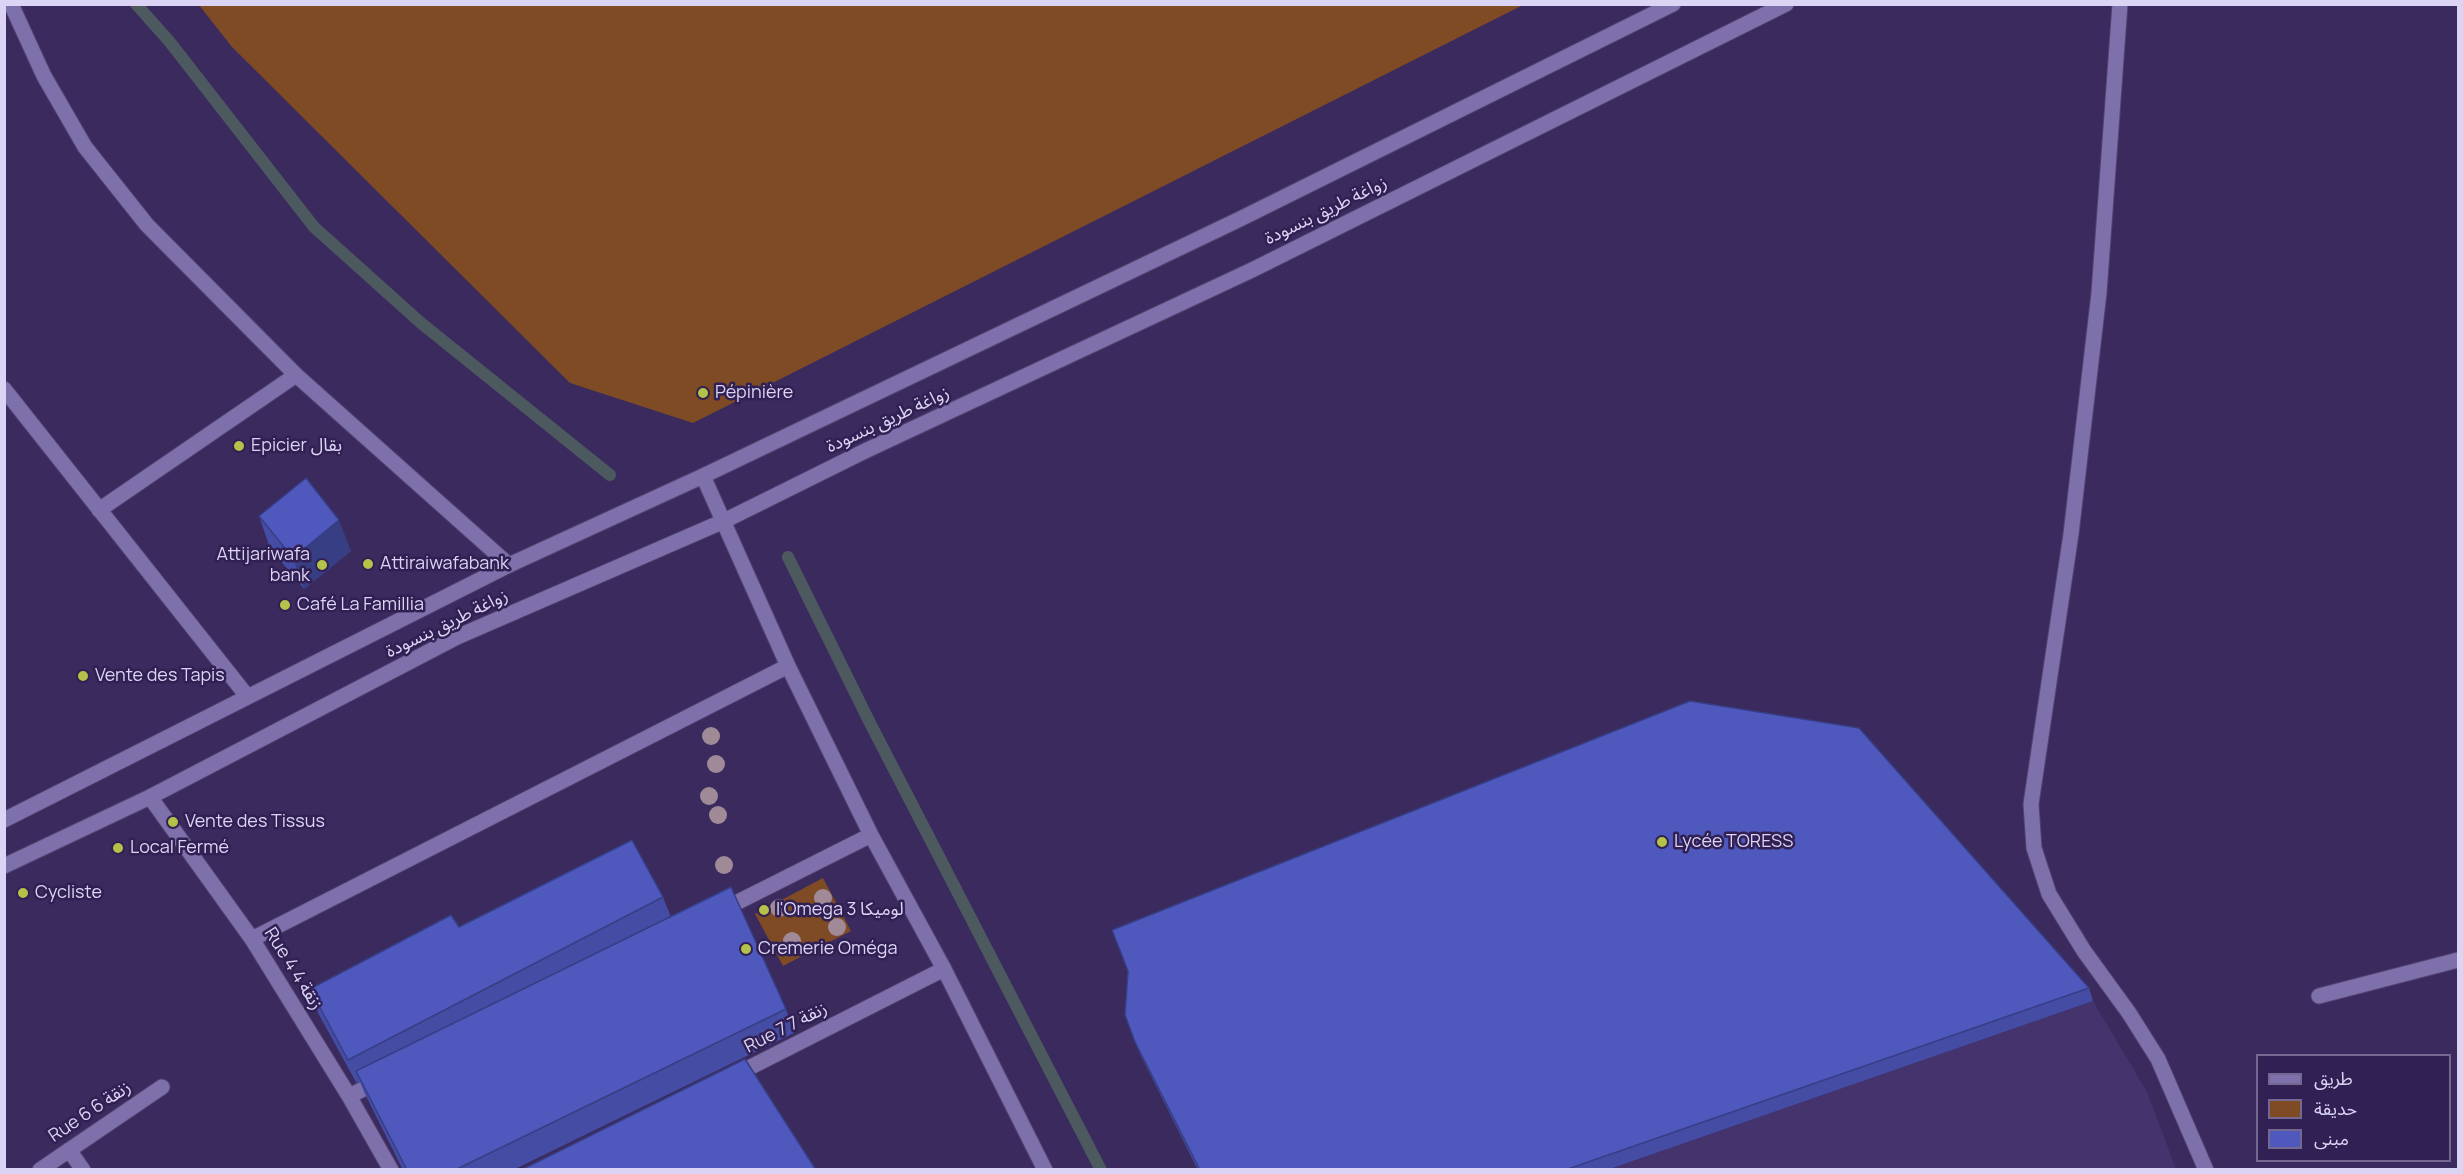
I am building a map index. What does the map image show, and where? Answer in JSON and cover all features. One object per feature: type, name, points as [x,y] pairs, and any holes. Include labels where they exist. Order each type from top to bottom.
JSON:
[{"type":"street","points":[[11,4],[44,76],[85,147],[147,225],[296,375],[509,565]]},
{"type":"street","name":"زواغة طريق بنسودة","points":[[4,820],[509,565],[702,476],[1240,219],[1673,4]]},
{"type":"street","name":"زواغة طريق بنسودة","points":[[4,866],[150,797],[457,637],[724,521],[1252,270],[1786,4]]},
{"type":"street","points":[[2120,4],[2099,293],[2071,534],[2031,804],[2034,848],[2049,894],[2084,951],[2129,1014],[2157,1059],[2206,1170]]},
{"type":"street","points":[[99,510],[296,375]]},
{"type":"street","points":[[4,389],[247,696]]},
{"type":"street","points":[[702,476],[788,666],[871,835],[944,969],[1042,1168]]},
{"type":"street","points":[[252,939],[788,666]]},
{"type":"street","name":"Rue 4 زنقة 4","points":[[150,797],[252,939],[349,1096],[391,1170]]},
{"type":"street","points":[[711,915],[871,835]]},
{"type":"street","points":[[2319,996],[2458,960]]},
{"type":"street","name":"Rue 7 زنقة 7","points":[[720,1083],[944,969]]},
{"type":"street","points":[[349,1096],[392,1075]]},
{"type":"street","name":"Rue 6 زنقة 6","points":[[40,1170],[162,1087]]},
{"type":"street","points":[[69,1150],[83,1170]]},
{"type":"shaded area","points":[[2093,1001],[2147,1092],[2176,1169],[1607,1170]]},
{"type":"green space","points":[[199,5],[1523,5],[693,423],[570,383],[232,47]]},
{"type":"green space","points":[[823,878],[851,931],[783,966],[755,914]]},
{"type":"building","points":[[306,478],[339,520],[293,558],[259,516]]},
{"type":"building","name":"Lycée TORESS","points":[[1690,701],[1859,728],[2089,988],[1565,1170],[1200,1170],[1135,1042],[1125,1015],[1128,971],[1112,930]]},
{"type":"building","points":[[632,840],[663,897],[348,1060],[310,989],[451,915],[459,927]]},
{"type":"building","points":[[731,887],[786,1009],[455,1170],[407,1170],[356,1071]]},
{"type":"building","points":[[745,1059],[816,1170],[521,1170]]},
{"type":"waterway","points":[[136,4],[169,41],[314,227],[421,323],[610,475]]},
{"type":"waterway","points":[[788,557],[870,723],[1101,1170]]},
{"type":"place","name":"Pépinière","points":[[703,393]]},
{"type":"place","name":"Epicier بقال","points":[[239,446]]},
{"type":"place","name":"Attiraiwafabank","points":[[368,564]]},
{"type":"place","name":"Attijariwafa bank","points":[[322,565]]},
{"type":"place","name":"Café La Famillia","points":[[285,605]]},
{"type":"place","name":"Vente des Tapis","points":[[83,676]]},
{"type":"place","name":"Vente des Tissus","points":[[173,822]]},
{"type":"place","name":"Lycée TORESS","points":[[1662,842]]},
{"type":"place","name":"Local Fermé","points":[[118,848]]},
{"type":"place","name":"Cycliste","points":[[23,893]]},
{"type":"place","name":"l'Omega 3 لوميكا","points":[[764,910]]},
{"type":"place","name":"Cremerie Oméga","points":[[746,949]]}]
